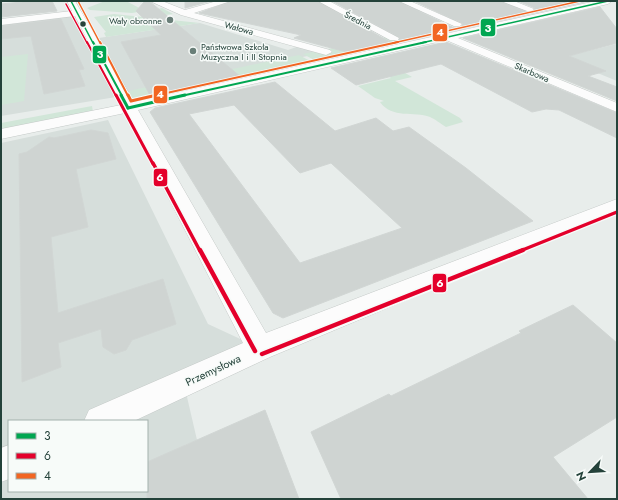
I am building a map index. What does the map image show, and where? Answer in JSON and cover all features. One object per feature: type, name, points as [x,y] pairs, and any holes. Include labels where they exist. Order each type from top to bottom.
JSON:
[{"type":"street","points":[[71,1],[260,348]]},
{"type":"street","name":"Wałowa","points":[[154,1],[184,13],[326,52]]},
{"type":"street","points":[[184,13],[228,1]]},
{"type":"street","name":"Średnia","points":[[322,1],[394,38]]},
{"type":"street","points":[[403,1],[457,24]]},
{"type":"street","points":[[505,1],[530,9]]},
{"type":"street","points":[[1,134],[326,52],[567,1]]},
{"type":"street","points":[[67,107],[125,102],[315,66],[607,1],[617,4]]},
{"type":"street","points":[[1,22],[77,13]]},
{"type":"street","name":"Skarbowa","points":[[431,30],[617,108]]},
{"type":"street","points":[[302,58],[315,66]]},
{"type":"street","name":"Przemysłowa","points":[[102,420],[260,348],[538,238],[617,205]]},
{"type":"shaded area","points":[[77,13],[92,39],[200,23],[288,50],[299,46],[326,52],[122,96],[1,116],[1,21]]},
{"type":"shaded area","points":[[617,33],[617,81],[561,58],[616,44]]},
{"type":"shaded area","points":[[108,120],[208,324],[260,348],[184,384],[197,440],[185,445],[196,499],[1,499],[1,143]]},
{"type":"green space","points":[[105,1],[126,1],[145,11],[145,12],[162,8],[173,14],[165,15],[141,13],[144,11],[132,13],[90,10],[87,8]]},
{"type":"green space","points":[[114,14],[200,23],[106,37],[104,33],[106,32],[94,17]]},
{"type":"green space","points":[[427,29],[439,34],[316,61],[303,54]]},
{"type":"green space","points":[[28,54],[24,101],[1,105],[1,57]]},
{"type":"green space","points":[[299,55],[312,62],[133,101],[128,91]]},
{"type":"green space","points":[[380,58],[412,77],[395,81],[460,118],[463,122],[446,127],[436,120],[424,115],[397,113],[385,107],[380,102],[384,101],[375,98],[358,86],[391,78],[372,66]]},
{"type":"green space","points":[[92,106],[93,112],[1,131],[1,123]]},
{"type":"building","points":[[52,1],[57,11],[1,17],[1,4]]},
{"type":"building","points":[[145,1],[149,1],[241,77],[151,97],[121,42],[161,35],[136,11]]},
{"type":"building","points":[[185,1],[211,1],[185,8]]},
{"type":"building","points":[[232,1],[317,1],[390,42],[398,42],[400,38],[332,1],[398,1],[454,28],[460,28],[463,24],[414,1],[500,1],[529,13],[535,8],[518,1],[589,1],[350,53],[294,38],[301,35],[199,13]]},
{"type":"building","points":[[600,7],[617,29],[617,43],[569,56],[606,71],[588,76],[617,87],[617,101],[463,38]]},
{"type":"building","points":[[61,19],[84,69],[79,70],[85,86],[44,94],[31,36],[1,39],[1,26]]},
{"type":"building","points":[[446,42],[617,113],[617,138],[559,110],[546,109],[532,112],[441,64],[356,85],[331,68]]},
{"type":"building","points":[[275,82],[335,131],[376,118],[393,131],[409,127],[466,168],[533,221],[283,318],[273,313],[150,112],[155,108]],"holes":[[[234,105],[300,173],[331,163],[402,228],[300,263],[189,114]]]},
{"type":"building","points":[[91,130],[108,133],[116,159],[76,169],[88,227],[51,237],[58,313],[163,279],[176,324],[132,340],[126,350],[114,354],[103,347],[101,329],[58,343],[61,367],[22,382],[19,154],[27,152],[49,137],[54,138]]},
{"type":"building","points":[[573,305],[617,343],[617,417],[553,457],[588,499],[341,499],[311,432],[389,394],[391,396],[521,333],[519,331]]},
{"type":"building","points":[[265,410],[299,499],[147,499],[148,462]]},
{"type":"transit line","name":"3","points":[[71,1],[128,108]]},
{"type":"transit line","name":"4","points":[[78,1],[131,101],[580,1]]},
{"type":"transit line","name":"3","points":[[128,108],[608,1]]},
{"type":"transit line","name":"6","points":[[66,4],[255,351]]},
{"type":"transit line","name":"6","points":[[262,354],[617,212]]},
{"type":"place","name":"Wały obronne","points":[[170,20]]},
{"type":"place","name":"Państwowa Szkoła Muzyczna I i II Stopnia","points":[[193,51]]}]
